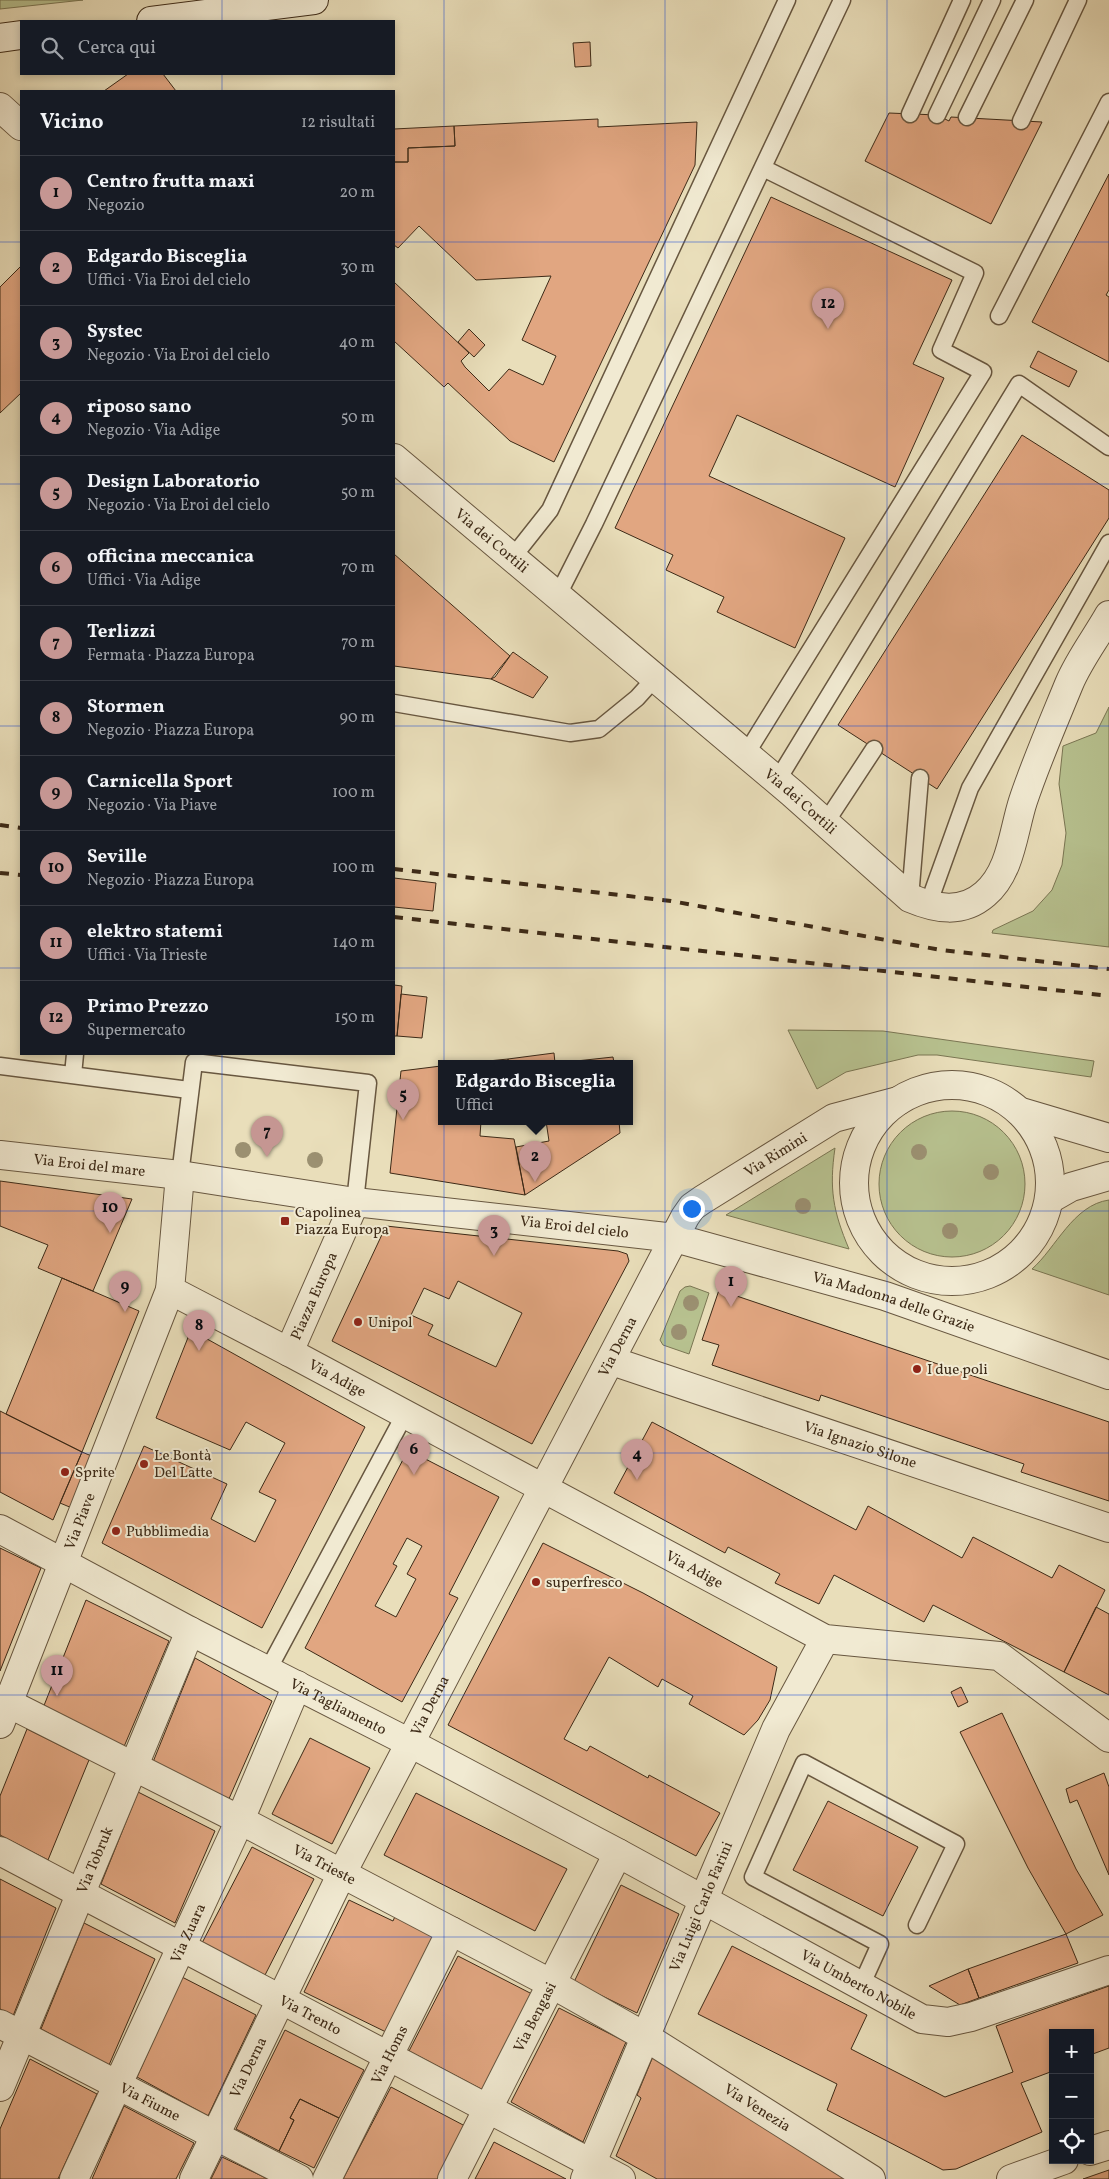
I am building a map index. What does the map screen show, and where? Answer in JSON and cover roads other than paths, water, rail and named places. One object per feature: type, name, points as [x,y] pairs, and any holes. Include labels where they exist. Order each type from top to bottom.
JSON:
[{"type":"street","points":[[159,20],[314,0]]},
{"type":"street","points":[[0,38],[20,36]]},
{"type":"street","points":[[0,107],[20,125]]},
{"type":"street","name":"Via dei Cortili","points":[[395,459],[919,901]]},
{"type":"street","points":[[919,901],[952,909],[979,899],[995,882],[1006,862],[1023,801],[1070,682],[1109,615]]},
{"type":"street","points":[[961,1085],[993,1093],[1021,1112],[1032,1125],[1044,1148],[1050,1173],[1050,1199],[1046,1215],[1031,1242],[1008,1264],[995,1272],[972,1279],[949,1281],[934,1279],[904,1269],[892,1260],[871,1238],[858,1210],[854,1179],[860,1150],[874,1123],[898,1101],[928,1087],[961,1085]]},
{"type":"street","name":"Via Rimini","points":[[675,1238],[688,1212],[702,1200],[834,1118],[898,1101]]},
{"type":"street","points":[[1021,1112],[1109,1138]]},
{"type":"street","name":"Via Eroi del mare","points":[[0,1155],[180,1175]]},
{"type":"street","points":[[180,1175],[355,1202]]},
{"type":"street","name":"Piazza Europa","points":[[180,1175],[170,1290],[289,1352],[355,1202]]},
{"type":"street","points":[[1050,1199],[1072,1187],[1109,1176]]},
{"type":"street","name":"Via Eroi del cielo","points":[[355,1202],[675,1238]]},
{"type":"street","name":"Via Madonna delle Grazie","points":[[675,1238],[885,1296],[1109,1375]]},
{"type":"street","name":"Via Derna","points":[[194,2179],[342,1873],[675,1238]]},
{"type":"street","points":[[885,1296],[934,1279]]},
{"type":"street","name":"Via Piave","points":[[3,1709],[64,1562],[170,1290]]},
{"type":"street","name":"Via Adige","points":[[289,1352],[826,1639],[999,1656],[1109,1738]]},
{"type":"street","name":"Via Ignazio Silone","points":[[612,1361],[1109,1528]]},
{"type":"street","name":"Via Tagliamento","points":[[0,1529],[190,1631],[410,1743],[703,1899]]},
{"type":"street","name":"Via Tobruk","points":[[0,2088],[11,2030],[82,1894],[190,1631]]},
{"type":"street","name":"Via Luigi Carlo Farini","points":[[588,2171],[776,1729],[826,1639]]},
{"type":"street","name":"Via Zuara","points":[[74,2179],[240,1820],[297,1685]]},
{"type":"street","name":"Via Trieste","points":[[3,1709],[134,1766],[240,1820],[552,1984],[644,2036]]},
{"type":"street","name":"Via Trento","points":[[0,1851],[488,2109],[588,2171],[621,2179]]},
{"type":"street","name":"Via Bengasi","points":[[452,2179],[618,1853]]},
{"type":"street","name":"Via Umberto Nobile","points":[[703,1899],[922,2020],[948,2022],[980,2014],[1109,1970]]},
{"type":"street","name":"Via Homs","points":[[327,2179],[451,1931]]},
{"type":"street","name":"Via Fiume","points":[[11,2030],[299,2179]]},
{"type":"street","name":"Via Venezia","points":[[644,2036],[871,2179]]},
{"type":"street","points":[[1094,2150],[1109,2145]]},
{"type":"street","points":[[1011,2179],[1053,2164]]},
{"type":"lane","points":[[512,558],[550,510],[787,0]]},
{"type":"lane","points":[[558,595],[594,524],[842,0]]},
{"type":"lane","points":[[910,114],[962,0]]},
{"type":"lane","points":[[937,115],[992,0]]},
{"type":"lane","points":[[967,117],[1025,0]]},
{"type":"lane","points":[[1021,121],[1078,0]]},
{"type":"lane","points":[[999,316],[1109,102]]},
{"type":"lane","points":[[746,754],[982,372],[941,350],[975,273],[763,168]]},
{"type":"lane","points":[[777,781],[1019,384],[1109,447]]},
{"type":"lane","points":[[919,901],[970,788],[1109,543]]},
{"type":"lane","points":[[395,703],[570,733],[599,729],[637,698],[655,678]]},
{"type":"lane","points":[[826,822],[874,749]]},
{"type":"lane","points":[[919,901],[920,778]]},
{"type":"lane","points":[[73,1075],[75,1055]]},
{"type":"lane","name":"Piazza Europa","points":[[180,1175],[194,1062],[368,1083],[355,1202]]},
{"type":"lane","points":[[0,1066],[190,1090]]},
{"type":"lane","points":[[268,1670],[405,1414]]},
{"type":"lane","points":[[861,1986],[880,1944],[753,1877],[804,1763],[956,1844],[917,1925]]},
{"type":"railway","points":[[0,825],[20,828]]},
{"type":"railway","points":[[395,869],[671,901],[941,950],[1109,969]]},
{"type":"railway","points":[[0,873],[20,875]]},
{"type":"railway","points":[[395,917],[1109,996]]},
{"type":"place","name":"Primo Prezzo","points":[[828,329]]},
{"type":"place","name":"Design Laboratorio","points":[[403,1120]]},
{"type":"place","name":"Terlizzi","points":[[267,1157]]},
{"type":"place","name":"Edgardo Bisceglia","points":[[535,1182]]},
{"type":"place","name":"Capolinea Piazza Europa","points":[[285,1221]]},
{"type":"place","name":"Seville","points":[[110,1233]]},
{"type":"place","name":"Systec","points":[[494,1256]]},
{"type":"place","name":"Centro frutta maxi","points":[[731,1307]]},
{"type":"place","name":"Carnicella Sport","points":[[125,1312]]},
{"type":"place","name":"Unipol","points":[[358,1322]]},
{"type":"place","name":"Stormen","points":[[199,1351]]},
{"type":"place","name":"I due poli","points":[[917,1369]]},
{"type":"place","name":"Le Bontà Del Latte","points":[[144,1464]]},
{"type":"place","name":"Sprite","points":[[65,1472]]},
{"type":"place","name":"officina meccanica","points":[[414,1475]]},
{"type":"place","name":"riposo sano","points":[[637,1480]]},
{"type":"place","name":"Pubblimedia","points":[[116,1531]]},
{"type":"place","name":"superfresco","points":[[536,1582]]},
{"type":"place","name":"elektro statemi","points":[[57,1696]]}]
